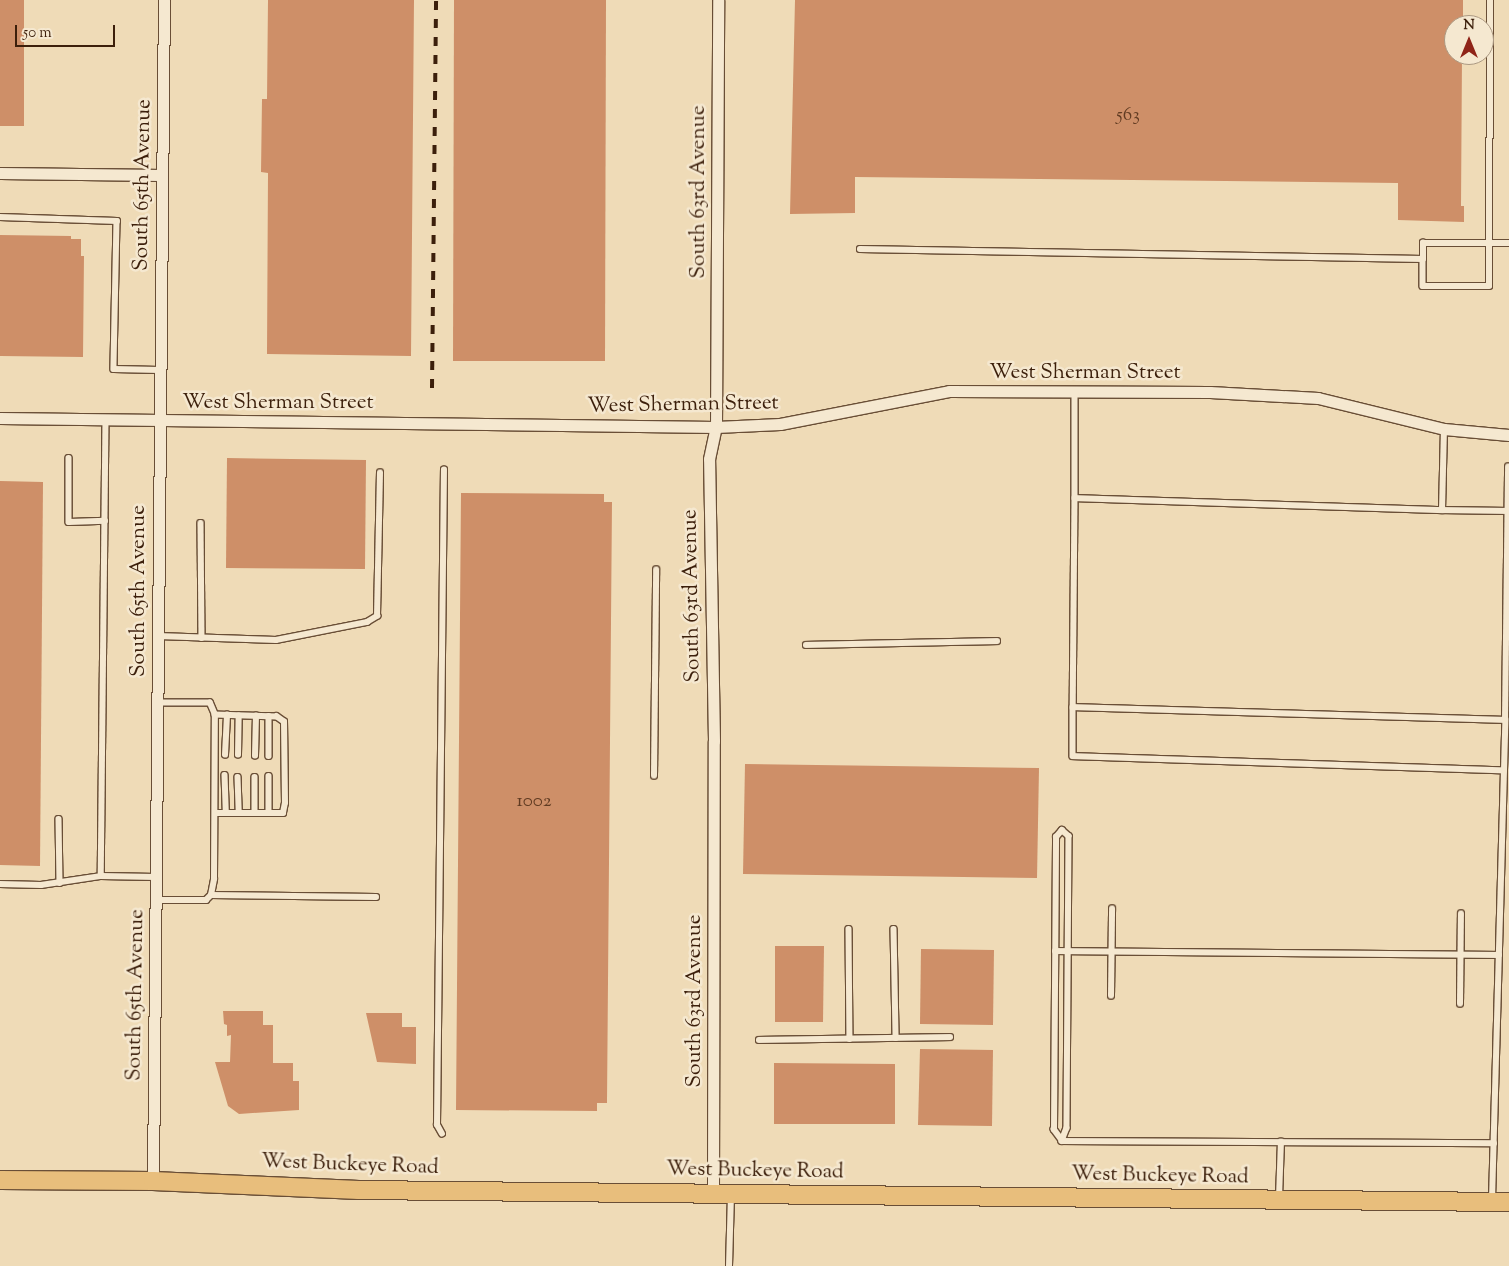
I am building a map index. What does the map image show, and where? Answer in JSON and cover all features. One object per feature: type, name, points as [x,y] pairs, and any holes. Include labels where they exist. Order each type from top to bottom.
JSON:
[{"type":"main road","name":"West Buckeye Road","points":[[0,1180],[153,1181],[359,1190],[1501,1202]]},
{"type":"street","name":"South 65th Avenue","points":[[153,1181],[158,703],[158,421],[164,0]]},
{"type":"street","name":"South 63rd Avenue","points":[[713,1193],[714,751],[709,458],[716,427],[718,0]]},
{"type":"street","points":[[0,173],[161,174]]},
{"type":"street","name":"West Sherman Street","points":[[0,418],[716,427],[808,420],[898,399],[949,392],[1210,392],[1318,398],[1444,429],[1509,436]]},
{"type":"lane","points":[[1490,0],[1489,243],[1489,286],[1423,286],[1423,242],[1489,243],[1509,243]]},
{"type":"lane","points":[[0,217],[117,221],[114,369],[159,370]]},
{"type":"lane","points":[[860,249],[1423,259]]},
{"type":"lane","points":[[1075,392],[1073,756],[1504,770]]},
{"type":"lane","points":[[101,876],[106,419]]},
{"type":"lane","points":[[1442,510],[1444,429]]},
{"type":"lane","points":[[69,458],[69,522],[105,521]]},
{"type":"lane","points":[[1501,1202],[1494,1143],[1504,770],[1508,468]]},
{"type":"lane","points":[[442,1134],[438,1125],[444,470]]},
{"type":"lane","points":[[158,636],[276,640],[367,622],[377,616],[380,474]]},
{"type":"lane","points":[[1075,498],[1508,511]]},
{"type":"lane","points":[[201,522],[202,638]]},
{"type":"lane","points":[[654,776],[656,570]]},
{"type":"lane","points":[[806,645],[997,641]]},
{"type":"lane","points":[[158,703],[210,703],[215,715],[211,896]]},
{"type":"lane","points":[[1073,707],[1505,720]]},
{"type":"lane","points":[[214,813],[283,813],[285,803],[284,722],[277,717],[269,716],[215,715]]},
{"type":"lane","points":[[225,755],[227,715]]},
{"type":"lane","points":[[238,755],[239,716]]},
{"type":"lane","points":[[254,756],[256,716]]},
{"type":"lane","points":[[269,716],[269,756]]},
{"type":"lane","points":[[225,775],[226,813]]},
{"type":"lane","points":[[269,776],[270,814]]},
{"type":"lane","points":[[238,777],[239,814]]},
{"type":"lane","points":[[255,777],[255,814]]},
{"type":"lane","points":[[59,819],[60,884]]},
{"type":"lane","points":[[1062,830],[1069,836],[1067,1128],[1062,1141],[1054,1130],[1056,837],[1062,830]]},
{"type":"lane","points":[[0,884],[60,884],[101,876],[156,876]]},
{"type":"lane","points":[[156,900],[206,900],[211,896],[376,898]]},
{"type":"lane","points":[[1111,996],[1112,909]]},
{"type":"lane","points":[[1460,1004],[1461,914]]},
{"type":"lane","points":[[849,929],[850,1039]]},
{"type":"lane","points":[[894,929],[896,1038]]},
{"type":"lane","points":[[1055,951],[1499,955]]},
{"type":"lane","points":[[759,1040],[950,1037]]},
{"type":"lane","points":[[1062,1141],[1494,1143]]},
{"type":"lane","points":[[1280,1200],[1281,1142]]},
{"type":"lane","points":[[730,1266],[731,1193]]},
{"type":"building","points":[[0,0],[24,0],[24,126],[0,126]]},
{"type":"building","points":[[268,0],[414,0],[411,356],[267,354],[268,173],[261,172],[262,99],[267,99]]},
{"type":"building","points":[[454,0],[606,0],[605,361],[453,361]]},
{"type":"building","points":[[795,0],[1463,0],[1463,15],[1444,15],[1444,65],[1462,65],[1461,206],[1464,206],[1464,222],[1398,220],[1398,183],[855,177],[855,213],[790,214]]},
{"type":"building","points":[[0,235],[71,236],[71,239],[81,239],[81,256],[84,256],[83,357],[0,356]]},
{"type":"building","points":[[227,458],[366,460],[365,569],[226,568]]},
{"type":"building","points":[[0,481],[43,482],[40,866],[0,865]]},
{"type":"building","points":[[461,493],[604,494],[604,502],[612,502],[607,1103],[597,1103],[597,1111],[456,1110]]},
{"type":"building","points":[[745,764],[1039,768],[1037,878],[743,874]]},
{"type":"building","points":[[775,946],[824,946],[823,1022],[775,1022]]},
{"type":"building","points":[[921,949],[994,950],[993,1025],[920,1024]]},
{"type":"building","points":[[223,1011],[263,1011],[263,1025],[273,1025],[273,1063],[293,1063],[293,1081],[299,1081],[299,1110],[239,1114],[228,1106],[215,1062],[230,1062],[231,1035],[227,1036],[227,1025],[224,1024]]},
{"type":"building","points":[[366,1013],[402,1013],[402,1027],[416,1027],[416,1064],[377,1062]]},
{"type":"building","points":[[920,1049],[993,1050],[992,1126],[918,1125]]},
{"type":"building","points":[[774,1063],[895,1064],[895,1124],[774,1124]]},
{"type":"railway","points":[[432,388],[436,0]]}]
